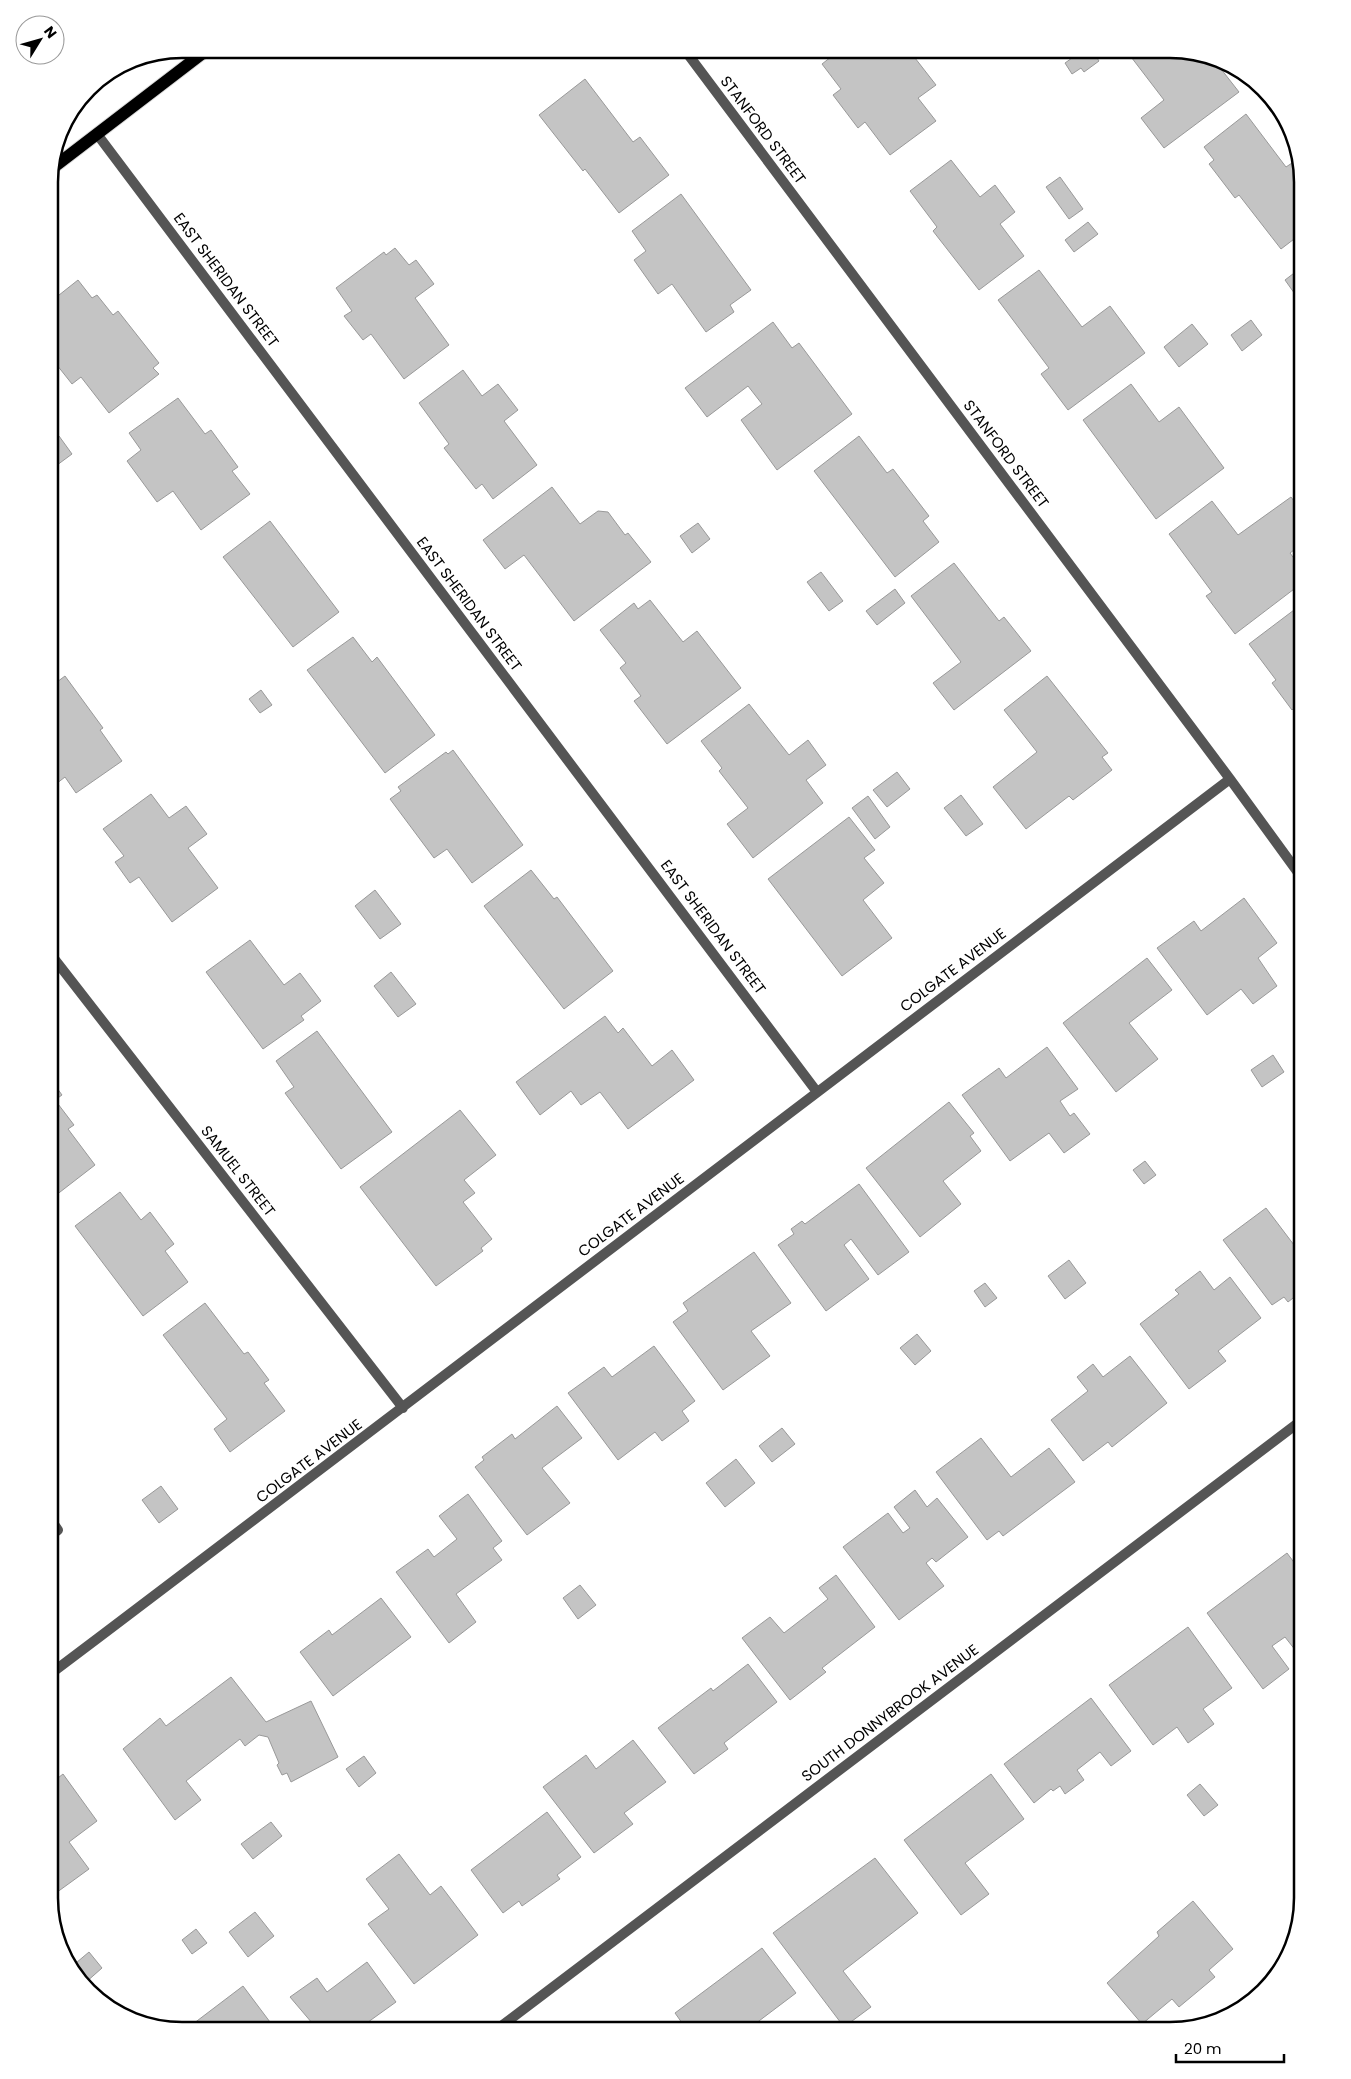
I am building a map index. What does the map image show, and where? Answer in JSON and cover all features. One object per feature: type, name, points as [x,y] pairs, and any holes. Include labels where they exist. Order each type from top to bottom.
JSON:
[{"type":"main road","points":[[59,163],[198,57]]},
{"type":"street","name":"STANFORD STREET","points":[[690,58],[1294,867]]},
{"type":"street","name":"EAST SHERIDAN STREET","points":[[97,134],[817,1092]]},
{"type":"street","name":"COLGATE AVENUE","points":[[57,1669],[404,1408],[1230,779]]},
{"type":"street","name":"SAMUEL STREET","points":[[58,963],[404,1408]]},
{"type":"street","name":"SOUTH DONNYBROOK AVENUE","points":[[507,2021],[1294,1426]]},
{"type":"building","points":[[830,58],[915,58],[936,85],[918,98],[936,121],[890,155],[865,122],[858,128],[833,95],[841,89],[822,64]]},
{"type":"building","points":[[1072,58],[1097,58],[1099,61],[1084,72],[1081,68],[1072,74],[1065,63]]},
{"type":"building","points":[[1132,58],[1178,58],[1202,62],[1221,69],[1239,92],[1164,148],[1141,118],[1164,100]]},
{"type":"building","points":[[585,79],[633,142],[640,137],[669,175],[619,213],[539,115]]},
{"type":"building","points":[[1246,114],[1286,167],[1292,163],[1294,181],[1294,239],[1281,249],[1239,195],[1235,198],[1209,164],[1214,160],[1204,147]]},
{"type":"building","points":[[951,160],[980,197],[995,185],[1015,212],[1000,224],[1024,256],[979,290],[933,231],[937,227],[910,191]]},
{"type":"building","points":[[1060,177],[1083,209],[1069,219],[1046,187]]},
{"type":"building","points":[[681,194],[751,290],[730,305],[734,312],[706,332],[672,284],[658,294],[634,260],[646,251],[632,231]]},
{"type":"building","points":[[1088,222],[1098,234],[1074,252],[1065,240]]},
{"type":"building","points":[[395,248],[409,265],[416,260],[434,284],[415,298],[449,345],[404,379],[371,334],[363,340],[344,316],[352,311],[336,288],[384,252],[386,255]]},
{"type":"building","points":[[1039,270],[1082,327],[1110,306],[1145,353],[1068,410],[1041,374],[1049,368],[998,300]]},
{"type":"building","points":[[1294,273],[1294,293],[1285,280]]},
{"type":"building","points":[[78,280],[92,298],[97,295],[113,315],[118,311],[159,363],[153,368],[159,374],[109,413],[81,377],[72,384],[58,366],[58,296]]},
{"type":"building","points":[[1251,320],[1262,335],[1242,351],[1231,335]]},
{"type":"building","points":[[773,322],[792,348],[799,343],[852,414],[777,470],[741,420],[762,404],[748,386],[707,417],[685,388]]},
{"type":"building","points":[[1192,324],[1208,344],[1179,367],[1164,347]]},
{"type":"building","points":[[463,370],[482,396],[498,384],[518,410],[504,421],[537,465],[493,499],[482,484],[476,489],[444,448],[449,444],[419,403]]},
{"type":"building","points":[[1131,384],[1159,422],[1179,407],[1224,468],[1156,519],[1083,420]]},
{"type":"building","points":[[178,398],[205,434],[211,430],[238,467],[232,471],[250,494],[201,530],[173,491],[157,502],[127,461],[141,450],[129,433]]},
{"type":"building","points":[[859,436],[887,473],[893,469],[929,516],[923,521],[939,542],[895,577],[814,471]]},
{"type":"building","points":[[58,437],[72,454],[58,464]]},
{"type":"building","points":[[552,487],[580,524],[598,511],[608,512],[625,535],[628,533],[651,562],[574,621],[524,555],[505,569],[483,540]]},
{"type":"building","points":[[1291,497],[1294,501],[1294,550],[1290,553],[1294,558],[1294,589],[1235,634],[1206,596],[1212,592],[1169,534],[1212,501],[1238,535]]},
{"type":"building","points":[[270,521],[339,612],[293,647],[223,557]]},
{"type":"building","points":[[698,523],[710,539],[692,553],[680,536]]},
{"type":"building","points":[[954,563],[999,621],[1004,617],[1031,651],[954,710],[933,683],[961,662],[911,596]]},
{"type":"building","points":[[821,572],[843,601],[829,611],[807,582]]},
{"type":"building","points":[[895,589],[905,603],[877,625],[866,611]]},
{"type":"building","points":[[650,600],[683,642],[697,631],[741,688],[667,744],[634,701],[641,696],[620,668],[626,663],[600,630],[634,603],[638,609]]},
{"type":"building","points":[[1294,610],[1294,708],[1292,710],[1272,683],[1276,680],[1249,644]]},
{"type":"building","points":[[353,637],[372,662],[377,657],[435,735],[385,773],[307,670]]},
{"type":"building","points":[[65,676],[103,728],[100,730],[122,761],[76,793],[65,777],[58,783],[58,681]]},
{"type":"building","points":[[1047,676],[1108,753],[1102,757],[1112,770],[1073,800],[1069,796],[1026,829],[993,787],[1037,752],[1004,710]]},
{"type":"building","points":[[261,690],[272,705],[260,713],[249,699]]},
{"type":"building","points":[[749,704],[789,755],[808,740],[826,765],[806,780],[823,803],[753,858],[727,824],[748,808],[719,771],[722,768],[701,741]]},
{"type":"building","points":[[453,750],[523,845],[472,883],[447,849],[434,858],[390,799],[401,791],[398,787],[446,752],[448,754]]},
{"type":"building","points":[[897,772],[910,789],[887,807],[873,790]]},
{"type":"building","points":[[151,794],[169,818],[186,806],[207,834],[188,848],[218,888],[172,922],[139,877],[130,883],[115,862],[124,856],[103,829]]},
{"type":"building","points":[[961,795],[983,824],[966,836],[944,808]]},
{"type":"building","points":[[868,796],[890,827],[875,839],[852,808]]},
{"type":"building","points":[[849,817],[875,850],[864,858],[884,883],[863,900],[892,938],[842,976],[768,879]]},
{"type":"building","points":[[531,870],[554,899],[557,897],[613,971],[564,1009],[484,906]]},
{"type":"building","points":[[375,890],[401,924],[380,939],[355,906]]},
{"type":"building","points":[[1244,898],[1277,943],[1258,958],[1277,986],[1253,1004],[1241,989],[1207,1015],[1157,948],[1194,921],[1201,931]]},
{"type":"building","points":[[250,940],[284,985],[300,973],[321,1001],[301,1016],[304,1020],[263,1049],[206,972]]},
{"type":"building","points":[[1147,958],[1172,990],[1129,1023],[1158,1059],[1116,1092],[1063,1023]]},
{"type":"building","points":[[391,972],[416,1004],[398,1017],[374,986]]},
{"type":"building","points":[[605,1016],[618,1033],[623,1028],[652,1066],[672,1050],[694,1080],[628,1129],[600,1092],[581,1105],[571,1091],[540,1115],[516,1082]]},
{"type":"building","points":[[317,1031],[392,1132],[341,1169],[285,1093],[294,1087],[276,1061]]},
{"type":"building","points":[[1047,1047],[1078,1089],[1060,1101],[1070,1116],[1074,1113],[1090,1134],[1064,1153],[1049,1133],[1010,1161],[962,1095],[999,1068],[1006,1078]]},
{"type":"building","points":[[1273,1055],[1284,1072],[1262,1087],[1251,1070]]},
{"type":"building","points":[[57,1089],[62,1095],[57,1098]]},
{"type":"building","points":[[949,1102],[974,1133],[970,1136],[981,1151],[943,1181],[961,1204],[920,1237],[866,1168]]},
{"type":"building","points":[[57,1103],[74,1125],[68,1129],[95,1165],[57,1194]]},
{"type":"building","points":[[460,1110],[496,1155],[464,1180],[475,1193],[463,1202],[492,1239],[481,1248],[483,1251],[436,1286],[360,1187]]},
{"type":"building","points":[[1145,1161],[1156,1175],[1144,1184],[1133,1170]]},
{"type":"building","points":[[859,1184],[909,1252],[878,1275],[851,1239],[844,1245],[869,1279],[826,1311],[778,1245],[794,1234],[791,1229],[802,1221],[805,1224]]},
{"type":"building","points":[[120,1192],[141,1220],[150,1212],[174,1244],[165,1251],[188,1282],[143,1316],[75,1226]]},
{"type":"building","points":[[1266,1208],[1294,1245],[1294,1297],[1288,1302],[1284,1297],[1272,1305],[1223,1240]]},
{"type":"building","points":[[754,1252],[791,1303],[751,1331],[770,1356],[723,1390],[673,1322],[688,1311],[683,1303]]},
{"type":"building","points":[[1069,1260],[1086,1283],[1065,1299],[1048,1276]]},
{"type":"building","points":[[1200,1271],[1214,1290],[1230,1277],[1261,1318],[1218,1351],[1226,1361],[1189,1389],[1140,1324],[1179,1294],[1175,1290]]},
{"type":"building","points":[[985,1283],[997,1298],[985,1307],[974,1291]]},
{"type":"building","points":[[205,1303],[244,1354],[248,1352],[269,1380],[264,1383],[285,1411],[230,1452],[214,1429],[227,1419],[163,1335]]},
{"type":"building","points":[[917,1334],[931,1351],[915,1365],[900,1348]]},
{"type":"building","points":[[654,1346],[695,1401],[682,1411],[689,1421],[662,1441],[655,1432],[618,1460],[568,1393],[604,1367],[612,1377]]},
{"type":"building","points":[[1130,1356],[1167,1403],[1112,1447],[1108,1442],[1083,1461],[1051,1420],[1088,1391],[1077,1377],[1093,1364],[1103,1377]]},
{"type":"building","points":[[557,1406],[582,1438],[542,1468],[570,1503],[527,1535],[475,1467],[484,1460],[482,1457],[512,1434],[515,1439]]},
{"type":"building","points":[[782,1428],[795,1444],[772,1462],[759,1446]]},
{"type":"building","points":[[981,1438],[1011,1477],[1049,1448],[1075,1482],[1003,1536],[999,1531],[987,1540],[936,1472]]},
{"type":"building","points":[[736,1459],[755,1483],[725,1507],[706,1483]]},
{"type":"building","points":[[161,1486],[178,1509],[159,1523],[142,1500]]},
{"type":"building","points":[[915,1490],[927,1507],[937,1498],[968,1537],[936,1562],[932,1558],[926,1563],[944,1586],[899,1620],[843,1547],[888,1513],[903,1533],[910,1528],[894,1507]]},
{"type":"building","points":[[468,1494],[502,1541],[493,1548],[502,1560],[456,1594],[476,1622],[449,1643],[396,1572],[428,1549],[434,1557],[457,1539],[439,1516]]},
{"type":"building","points":[[1287,1553],[1294,1562],[1294,1648],[1285,1637],[1272,1646],[1289,1669],[1263,1689],[1207,1613]]},
{"type":"building","points":[[836,1575],[875,1627],[822,1668],[826,1672],[790,1700],[742,1638],[770,1617],[784,1633],[828,1599],[819,1588]]},
{"type":"building","points":[[580,1585],[596,1605],[578,1619],[563,1598]]},
{"type":"building","points":[[381,1598],[411,1637],[333,1696],[300,1652],[329,1630],[332,1635]]},
{"type":"building","points":[[1188,1627],[1232,1688],[1203,1709],[1214,1724],[1188,1743],[1177,1727],[1153,1745],[1109,1685]]},
{"type":"building","points":[[748,1664],[777,1702],[724,1743],[728,1749],[694,1774],[658,1728],[711,1688],[713,1691]]},
{"type":"building","points":[[231,1677],[266,1722],[311,1701],[338,1757],[291,1782],[287,1773],[282,1775],[268,1737],[259,1735],[245,1746],[240,1739],[186,1781],[201,1800],[175,1820],[123,1749],[160,1718],[166,1726]]},
{"type":"building","points":[[1091,1698],[1131,1751],[1111,1766],[1100,1752],[1077,1770],[1084,1780],[1065,1794],[1060,1786],[1053,1791],[1051,1789],[1034,1803],[1004,1764]]},
{"type":"building","points":[[633,1740],[666,1782],[624,1813],[633,1824],[594,1853],[543,1787],[586,1755],[596,1769]]},
{"type":"building","points":[[364,1756],[376,1773],[359,1787],[346,1769]]},
{"type":"building","points":[[63,1774],[97,1821],[69,1842],[89,1869],[57,1892],[57,1779]]},
{"type":"building","points":[[991,1774],[1024,1819],[965,1863],[989,1894],[961,1915],[904,1840]]},
{"type":"building","points":[[1200,1784],[1218,1805],[1204,1816],[1187,1795]]},
{"type":"building","points":[[547,1812],[581,1857],[557,1875],[560,1879],[522,1906],[519,1901],[503,1913],[471,1870]]},
{"type":"building","points":[[271,1822],[282,1836],[253,1859],[241,1844]]},
{"type":"building","points":[[399,1854],[430,1895],[441,1886],[478,1935],[414,1984],[368,1924],[389,1909],[366,1879]]},
{"type":"building","points":[[875,1858],[918,1913],[843,1971],[871,2007],[851,2022],[840,2022],[773,1933]]},
{"type":"building","points":[[1193,1901],[1233,1949],[1209,1970],[1215,1977],[1179,2007],[1172,1999],[1144,2022],[1140,2022],[1107,1983],[1159,1936],[1157,1932]]},
{"type":"building","points":[[255,1912],[274,1936],[248,1957],[229,1932]]},
{"type":"building","points":[[196,1929],[207,1943],[192,1954],[182,1940]]},
{"type":"building","points":[[762,1948],[796,1993],[758,2022],[681,2022],[675,2013]]},
{"type":"building","points":[[89,1952],[102,1968],[89,1980],[76,1963]]},
{"type":"building","points":[[367,1962],[396,2002],[369,2021],[310,2021],[290,1997],[317,1978],[327,1992]]},
{"type":"building","points":[[243,1986],[269,2021],[197,2021]]}]
